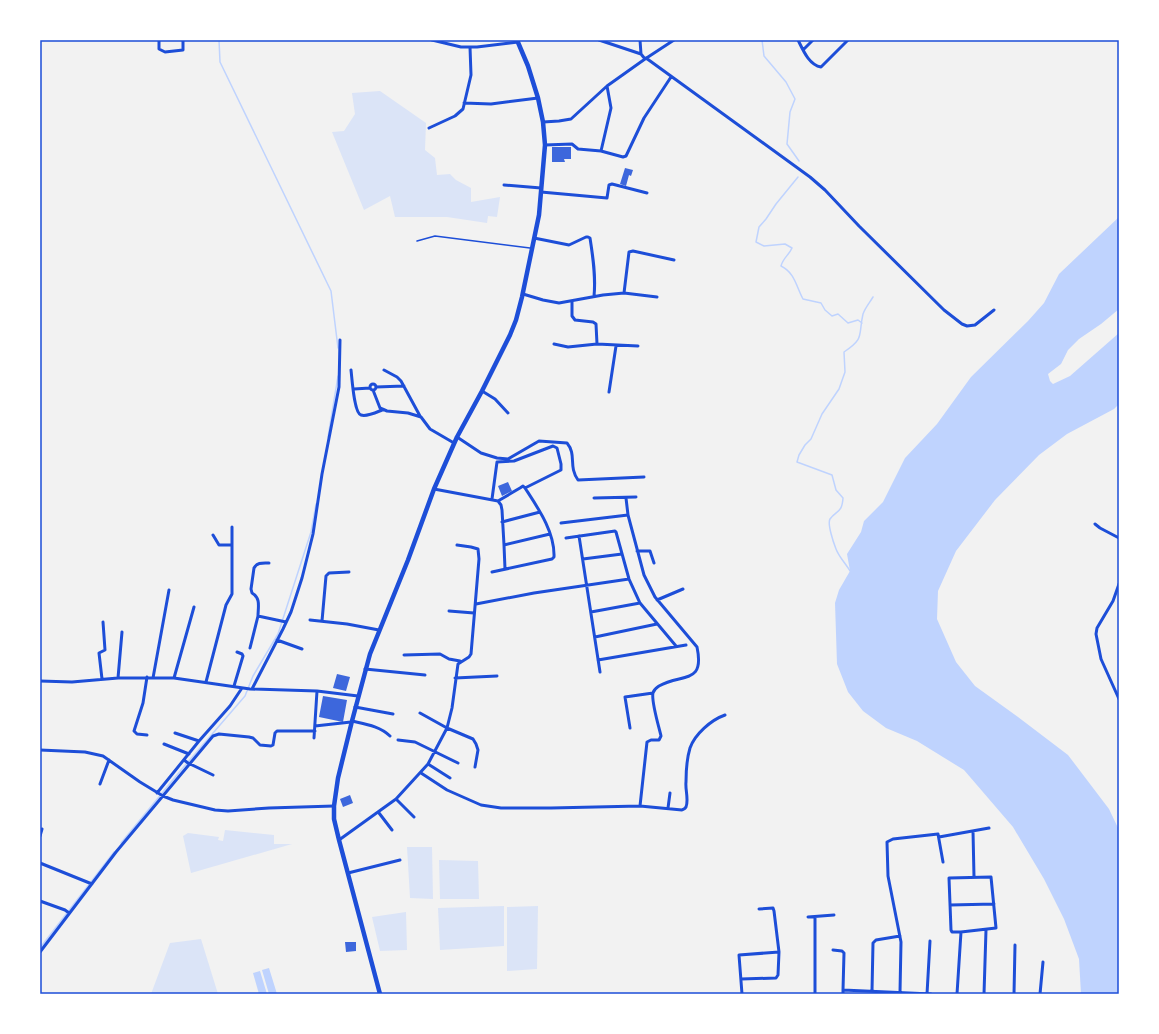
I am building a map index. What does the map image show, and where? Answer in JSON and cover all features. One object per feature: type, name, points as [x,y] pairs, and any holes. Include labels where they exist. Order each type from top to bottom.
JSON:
[{"type":"main road","points":[[380,994],[334,819],[334,806],[338,778],[365,669],[379,630],[408,560],[434,489],[454,443],[482,391],[516,320],[523,294],[539,215],[545,145],[538,98],[528,66],[517,41]]},
{"type":"street","points":[[159,40],[160,49],[165,52],[183,50],[183,40]]},
{"type":"street","points":[[432,40],[470,47],[495,46],[517,41]]},
{"type":"street","points":[[599,40],[641,54],[810,177],[825,190],[854,221],[939,305],[962,324],[971,326],[994,310]]},
{"type":"street","points":[[640,40],[641,54]]},
{"type":"street","points":[[542,122],[559,122],[571,119],[645,58],[674,40]]},
{"type":"street","points":[[798,40],[803,50],[813,62],[821,67],[848,40]]},
{"type":"street","points":[[803,50],[813,40]]},
{"type":"street","points":[[429,128],[460,113],[463,109],[471,75],[470,47]]},
{"type":"street","points":[[545,145],[572,144],[578,149],[601,151],[624,157],[626,156],[644,118],[671,77]]},
{"type":"street","points":[[601,151],[611,108],[608,88]]},
{"type":"street","points":[[464,103],[491,104],[538,98]]},
{"type":"street","points":[[504,185],[607,198],[609,185],[612,184],[648,193]]},
{"type":"street","points":[[534,238],[569,245],[588,236],[590,238],[593,260],[595,287],[594,296]]},
{"type":"street","points":[[624,293],[629,252],[633,251],[674,260]]},
{"type":"street","points":[[523,294],[550,302],[559,303],[572,302],[594,296],[624,293],[657,297]]},
{"type":"street","points":[[572,302],[572,316],[575,320],[593,322],[596,324],[597,344]]},
{"type":"street","points":[[251,689],[277,640],[302,578],[314,531],[324,464],[339,387],[340,340]]},
{"type":"street","points":[[554,344],[568,347],[597,344],[638,346]]},
{"type":"street","points":[[609,392],[616,346]]},
{"type":"street","points":[[351,370],[355,405],[358,413],[361,415],[366,415],[382,410],[408,413],[421,417]]},
{"type":"street","points":[[384,370],[397,377],[430,429],[454,443]]},
{"type":"street","points":[[382,410],[372,389],[373,384],[376,387],[404,386]]},
{"type":"street","points":[[354,389],[372,389]]},
{"type":"street","points":[[482,391],[495,399],[508,413]]},
{"type":"street","points":[[457,437],[481,453],[497,458],[508,458],[540,441],[568,443],[572,452],[573,473],[578,480],[644,477]]},
{"type":"street","points":[[492,499],[498,462],[514,461],[553,446],[557,448],[561,470],[525,488],[523,486],[498,501]]},
{"type":"street","points":[[492,572],[552,559],[554,557],[550,534],[540,512],[525,488]]},
{"type":"street","points":[[434,489],[498,501],[501,505],[505,569]]},
{"type":"street","points":[[594,498],[636,497]]},
{"type":"street","points":[[626,498],[628,514],[644,575],[657,600],[697,646],[698,665],[694,674],[689,677],[666,682],[656,688],[653,692],[625,697],[630,728]]},
{"type":"street","points":[[502,522],[540,512]]},
{"type":"street","points":[[561,523],[628,514]]},
{"type":"street","points":[[1095,524],[1119,538]]},
{"type":"street","points":[[206,682],[226,605],[232,594],[232,527]]},
{"type":"street","points":[[566,538],[615,531],[629,579],[640,603],[676,646]]},
{"type":"street","points":[[504,545],[550,534]]},
{"type":"street","points":[[213,535],[220,545],[232,545]]},
{"type":"street","points":[[579,536],[600,672]]},
{"type":"street","points":[[404,655],[440,654],[449,659],[460,661],[469,657],[471,654],[479,554],[478,549],[457,545]]},
{"type":"street","points":[[637,551],[650,551],[654,563]]},
{"type":"street","points":[[583,559],[622,554]]},
{"type":"street","points":[[250,648],[258,616],[258,600],[256,595],[252,593],[251,589],[254,568],[259,563],[269,563]]},
{"type":"street","points":[[322,621],[326,576],[329,573],[349,572]]},
{"type":"street","points":[[476,604],[629,579]]},
{"type":"street","points":[[1119,584],[1113,601],[1097,628],[1096,634],[1101,659],[1119,699]]},
{"type":"street","points":[[657,600],[683,589]]},
{"type":"street","points":[[153,678],[169,590]]},
{"type":"street","points":[[591,612],[640,603]]},
{"type":"street","points":[[174,678],[194,607]]},
{"type":"street","points":[[449,611],[474,613]]},
{"type":"street","points":[[258,616],[284,621]]},
{"type":"street","points":[[310,620],[347,624],[379,630]]},
{"type":"street","points":[[102,679],[99,653],[105,650],[103,622]]},
{"type":"street","points":[[595,637],[657,624]]},
{"type":"street","points":[[118,678],[122,632]]},
{"type":"street","points":[[277,640],[302,649]]},
{"type":"street","points":[[598,660],[686,645]]},
{"type":"street","points":[[234,686],[243,656],[237,652]]},
{"type":"street","points":[[339,840],[396,799],[428,764],[447,728],[452,708],[455,678],[460,661]]},
{"type":"street","points":[[365,669],[425,675]]},
{"type":"street","points":[[455,678],[497,676]]},
{"type":"street","points":[[147,677],[143,703],[134,731],[137,734],[147,735]]},
{"type":"street","points":[[40,681],[72,682],[118,678],[174,678],[251,689],[317,691],[358,696]]},
{"type":"street","points":[[160,794],[187,762],[189,754],[199,741],[230,706],[243,688]]},
{"type":"street","points":[[314,738],[317,691]]},
{"type":"street","points":[[640,806],[647,742],[651,740],[659,740],[661,736],[653,692]]},
{"type":"street","points":[[355,707],[393,714]]},
{"type":"street","points":[[420,713],[447,728],[470,737],[475,741],[478,750],[475,767]]},
{"type":"street","points":[[421,773],[437,785],[469,800],[481,805],[501,808],[640,806],[682,810],[686,807],[687,803],[686,783],[690,749],[694,741],[707,725],[716,718],[725,715]]},
{"type":"street","points":[[315,726],[351,722],[380,728],[390,736]]},
{"type":"street","points":[[40,952],[42,946],[67,911],[116,852],[160,794],[187,762],[216,734],[249,737],[260,745],[271,746],[273,745],[275,733],[277,731],[315,731]]},
{"type":"street","points":[[175,733],[199,741]]},
{"type":"street","points":[[398,740],[415,742],[458,763]]},
{"type":"street","points":[[164,744],[189,754]]},
{"type":"street","points":[[40,750],[85,752],[103,756],[160,794],[173,800],[222,811],[334,806]]},
{"type":"street","points":[[100,784],[109,760]]},
{"type":"street","points":[[187,762],[213,775]]},
{"type":"street","points":[[428,764],[450,778]]},
{"type":"street","points":[[668,808],[670,793]]},
{"type":"street","points":[[396,799],[414,817]]},
{"type":"street","points":[[379,812],[392,830]]},
{"type":"street","points":[[939,837],[989,828]]},
{"type":"street","points":[[40,836],[42,829]]},
{"type":"street","points":[[973,831],[974,877]]},
{"type":"street","points":[[900,992],[900,936],[888,876],[887,842],[893,839],[938,834],[943,862]]},
{"type":"street","points":[[348,873],[400,860]]},
{"type":"street","points":[[40,863],[90,883]]},
{"type":"street","points":[[991,877],[994,904],[996,928],[952,932],[949,878],[991,877]]},
{"type":"street","points":[[40,901],[67,911]]},
{"type":"street","points":[[950,905],[994,904]]},
{"type":"street","points":[[741,979],[778,977],[779,952],[774,909],[760,909]]},
{"type":"street","points":[[808,917],[834,915]]},
{"type":"street","points":[[815,994],[816,917]]},
{"type":"street","points":[[984,994],[986,930]]},
{"type":"street","points":[[957,994],[961,932]]},
{"type":"street","points":[[872,991],[873,943],[876,940],[900,936]]},
{"type":"street","points":[[927,994],[930,941]]},
{"type":"street","points":[[1014,994],[1015,945]]},
{"type":"street","points":[[833,950],[842,951],[844,953],[843,994]]},
{"type":"street","points":[[742,994],[739,955],[779,952]]},
{"type":"street","points":[[1040,994],[1043,962]]},
{"type":"street","points":[[843,990],[931,994]]},
{"type":"lane","points":[[417,241],[435,236],[532,248]]},
{"type":"shaded area","points":[[380,91],[426,123],[425,150],[435,158],[437,175],[450,174],[456,180],[471,188],[471,202],[500,197],[497,217],[488,216],[487,223],[447,217],[395,217],[390,196],[364,210],[332,132],[344,131],[355,114],[352,93]]},
{"type":"shaded area","points":[[225,830],[274,835],[274,844],[292,844],[191,873],[183,836],[188,833],[219,837],[218,840],[223,841]]},
{"type":"shaded area","points":[[407,847],[432,847],[433,899],[410,898]]},
{"type":"shaded area","points":[[439,860],[478,861],[479,899],[440,899]]},
{"type":"shaded area","points":[[504,906],[504,946],[440,950],[438,908]]},
{"type":"shaded area","points":[[538,906],[537,969],[507,971],[507,907]]},
{"type":"shaded area","points":[[406,912],[407,950],[380,951],[372,917]]},
{"type":"shaded area","points":[[201,939],[218,994],[151,994],[170,943]]},
{"type":"water","points":[[1119,217],[1119,309],[1079,339],[1068,350],[1061,364],[1048,374],[1050,381],[1053,384],[1070,376],[1119,333],[1119,404],[1114,409],[1067,434],[1039,455],[995,500],[956,551],[938,591],[937,619],[956,662],[975,686],[1068,755],[1109,809],[1119,830],[1119,994],[1081,994],[1079,959],[1064,919],[1044,879],[1013,827],[964,770],[917,741],[886,728],[863,711],[848,692],[837,664],[835,603],[839,590],[850,571],[847,554],[861,532],[864,521],[883,502],[905,458],[937,424],[971,377],[1028,321],[1044,303],[1059,274]]},
{"type":"water","points":[[269,968],[277,994],[269,994],[262,970]]},
{"type":"water","points":[[260,971],[267,994],[259,994],[253,973]]},
{"type":"building","points":[[552,147],[571,147],[571,159],[564,159],[565,162],[552,162]]},
{"type":"building","points":[[625,168],[633,170],[631,176],[629,175],[626,186],[620,184]]},
{"type":"building","points":[[508,482],[512,491],[502,496],[498,486]]},
{"type":"building","points":[[337,674],[350,677],[346,691],[333,688]]},
{"type":"building","points":[[323,696],[347,700],[343,722],[319,717]]},
{"type":"building","points":[[350,795],[353,803],[343,807],[340,799]]},
{"type":"building","points":[[345,942],[356,942],[356,951],[346,952]]},
{"type":"waterway","points":[[219,40],[220,62],[331,291],[338,348]]},
{"type":"waterway","points":[[762,40],[764,56],[786,82],[795,99],[790,112],[787,144],[799,161]]},
{"type":"waterway","points":[[798,177],[759,227],[756,242],[764,246],[785,244],[792,248],[781,266],[786,269],[795,280],[803,299],[821,303],[825,310],[832,316],[838,314],[848,323],[858,320],[862,323]]},
{"type":"waterway","points":[[850,571],[837,552],[830,529],[830,519],[842,506],[843,498],[836,490],[832,475],[797,462],[805,445],[811,439],[822,414],[839,389],[845,372],[844,352],[858,340],[860,336],[863,314],[873,297]]},
{"type":"waterway","points":[[328,437],[338,376]]},
{"type":"waterway","points":[[121,843],[245,696],[253,676],[278,634],[311,532],[316,504]]},
{"type":"waterway","points":[[40,948],[114,852]]}]
